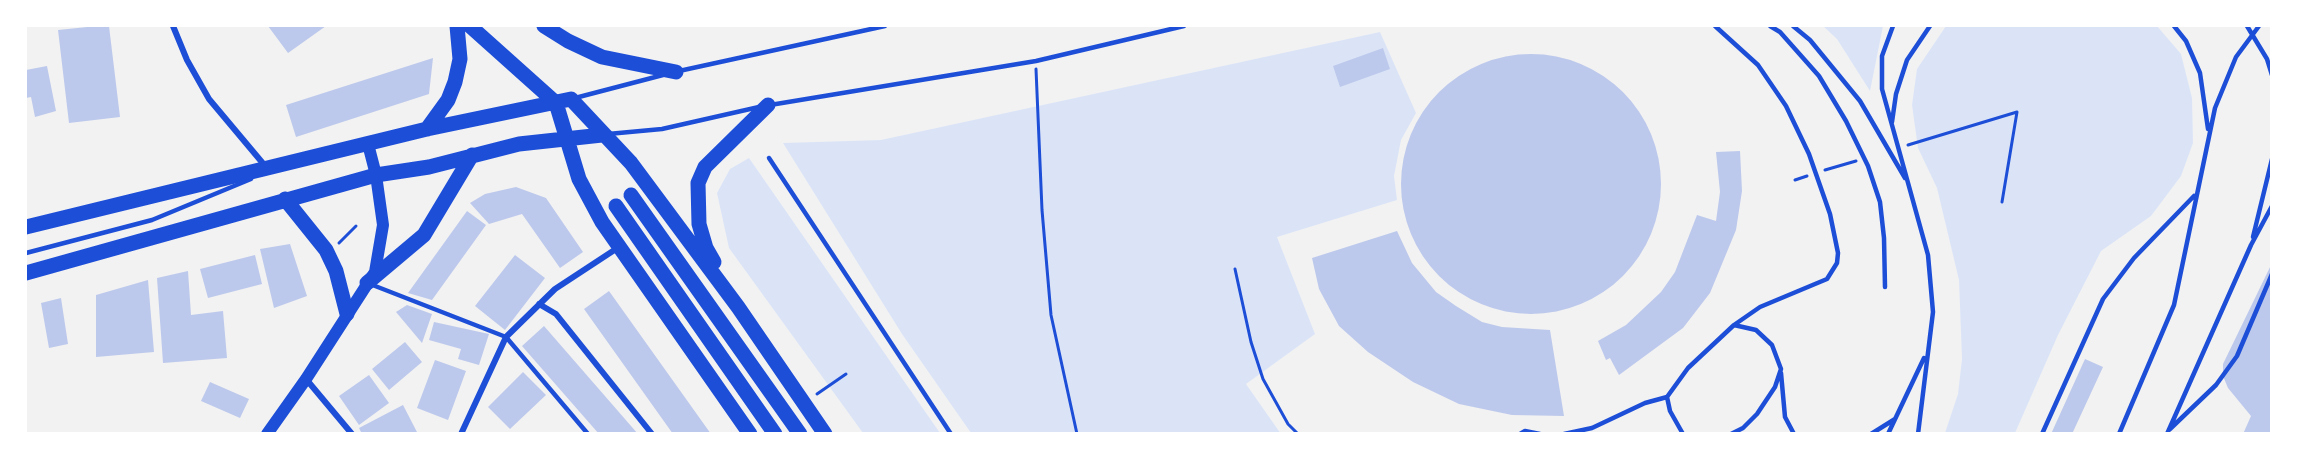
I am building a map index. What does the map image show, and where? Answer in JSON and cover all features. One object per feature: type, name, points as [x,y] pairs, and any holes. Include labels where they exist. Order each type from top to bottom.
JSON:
[{"type":"main road","points":[[427,129],[448,100],[455,82],[460,58],[457,26]]},
{"type":"main road","points":[[470,26],[564,101],[631,163],[738,307],[825,434]]},
{"type":"main road","points":[[544,26],[568,41],[602,57],[676,72]]},
{"type":"main road","points":[[26,228],[427,129],[564,101]]},
{"type":"main road","points":[[564,101],[566,140],[579,179],[602,222],[750,434]]},
{"type":"main road","points":[[738,307],[706,248],[699,224],[698,183],[705,167],[768,105]]},
{"type":"main road","points":[[26,273],[285,199],[376,176],[429,167],[519,144],[602,135]]},
{"type":"main road","points":[[267,434],[306,379],[375,272],[383,225],[376,176],[368,144]]},
{"type":"main road","points":[[367,283],[424,236],[472,155]]},
{"type":"main road","points":[[602,222],[609,205],[635,188],[651,190]]},
{"type":"main road","points":[[631,195],[801,434]]},
{"type":"main road","points":[[285,199],[326,250],[336,271],[347,314]]},
{"type":"main road","points":[[616,206],[775,434]]},
{"type":"street","points":[[173,26],[187,60],[209,99],[267,167]]},
{"type":"street","points":[[461,434],[506,337],[555,289],[619,247]]},
{"type":"street","points":[[539,304],[556,314],[652,434]]},
{"type":"street","points":[[306,379],[352,434]]},
{"type":"lane","points":[[564,101],[676,72],[885,26]]},
{"type":"lane","points":[[602,135],[662,129],[768,105],[1036,61],[1184,26]]},
{"type":"lane","points":[[1564,434],[1592,428],[1645,403],[1667,397],[1688,368],[1734,325],[1760,307],[1827,279],[1837,263],[1838,253],[1830,214],[1809,154],[1786,106],[1758,65],[1714,26]]},
{"type":"lane","points":[[1770,26],[1780,32],[1819,76],[1846,121],[1868,166],[1880,202],[1884,238],[1885,287]]},
{"type":"lane","points":[[1793,26],[1810,40],[1860,101],[1910,186]]},
{"type":"lane","points":[[1893,26],[1885,45],[1881,74],[1891,125],[1928,255],[1933,312],[1918,434]]},
{"type":"lane","points":[[1891,125],[1896,94],[1907,60],[1930,26]]},
{"type":"lane","points":[[2174,26],[2186,41],[2200,73],[2208,131]]},
{"type":"lane","points":[[2247,26],[2267,59],[2271,75]]},
{"type":"lane","points":[[2119,434],[2174,305],[2208,131],[2215,108],[2236,57],[2259,26]]},
{"type":"lane","points":[[769,158],[951,434]]},
{"type":"lane","points":[[2251,245],[2271,159]]},
{"type":"lane","points":[[26,253],[152,220],[293,162]]},
{"type":"lane","points":[[2043,434],[2103,299],[2120,273],[2196,195]]},
{"type":"lane","points":[[2168,432],[2251,245],[2271,206]]},
{"type":"lane","points":[[2168,432],[2216,385],[2237,356],[2271,274]]},
{"type":"lane","points":[[367,283],[506,337],[588,434]]},
{"type":"lane","points":[[1734,325],[1755,330],[1772,345],[1780,369],[1785,417],[1794,434]]},
{"type":"lane","points":[[1888,434],[1927,353]]},
{"type":"lane","points":[[1731,434],[1743,428],[1757,414],[1775,387],[1780,369]]},
{"type":"lane","points":[[1667,397],[1670,411],[1683,434]]},
{"type":"lane","points":[[1871,434],[1895,419]]},
{"type":"lane","points":[[1520,434],[1525,431],[1540,434]]},
{"type":"path","points":[[1036,61],[1041,210],[1051,315],[1077,434]]},
{"type":"path","points":[[1906,146],[2017,112],[2002,201]]},
{"type":"path","points":[[1795,180],[1861,159]]},
{"type":"path","points":[[337,244],[356,226]]},
{"type":"path","points":[[1235,269],[1251,342],[1263,380],[1288,424],[1298,434]]},
{"type":"shaded area","points":[[1823,26],[1883,26],[1870,91],[1837,39]]},
{"type":"shaded area","points":[[1946,26],[2157,26],[2181,54],[2192,98],[2193,143],[2181,176],[2151,216],[2101,251],[2058,335],[2015,433],[1945,433],[1958,394],[1962,359],[1959,280],[1937,188],[1918,148],[1912,105],[1917,69]]},
{"type":"shaded area","points":[[1380,32],[1416,113],[1401,140],[1394,176],[1397,200],[1277,237],[1315,334],[1246,384],[1281,434],[971,433],[902,334],[783,143],[881,140]]},
{"type":"shaded area","points":[[749,158],[940,433],[863,433],[729,248],[717,193],[730,169]]},
{"type":"building","points":[[109,26],[120,117],[69,123],[58,30]]},
{"type":"building","points":[[268,26],[326,26],[288,53]]},
{"type":"building","points":[[1383,48],[1390,69],[1340,87],[1333,66]]},
{"type":"building","points":[[1531,54],[1569,59],[1592,69],[1614,83],[1632,101],[1646,123],[1656,146],[1661,184],[1656,222],[1646,245],[1632,267],[1614,285],[1592,299],[1569,309],[1531,314],[1493,309],[1470,299],[1448,285],[1430,267],[1416,245],[1406,222],[1401,184],[1406,146],[1416,123],[1430,101],[1448,83],[1470,69],[1493,59]]},
{"type":"building","points":[[433,58],[429,94],[296,137],[286,105]]},
{"type":"building","points":[[47,66],[56,111],[35,117],[31,97],[26,98],[26,70]]},
{"type":"building","points":[[1740,151],[1742,191],[1736,230],[1710,293],[1683,328],[1619,375],[1610,358],[1606,360],[1598,341],[1626,325],[1661,292],[1675,272],[1697,215],[1716,221],[1720,192],[1716,152]]},
{"type":"building","points":[[516,187],[546,198],[583,252],[560,268],[522,214],[489,224],[470,203],[485,194]]},
{"type":"building","points":[[467,211],[486,225],[432,300],[408,293]]},
{"type":"building","points":[[1397,231],[1412,263],[1436,292],[1456,306],[1482,322],[1502,327],[1550,330],[1564,416],[1512,415],[1459,404],[1413,382],[1368,352],[1339,326],[1319,289],[1312,258]]},
{"type":"building","points":[[290,244],[307,296],[274,308],[260,249]]},
{"type":"building","points":[[255,255],[262,284],[208,298],[200,269]]},
{"type":"building","points":[[515,255],[545,278],[505,330],[475,306]]},
{"type":"building","points":[[2272,263],[2272,434],[2243,434],[2251,416],[2228,388],[2223,376],[2223,364]]},
{"type":"building","points":[[188,271],[191,315],[223,311],[227,358],[163,363],[157,278]]},
{"type":"building","points":[[148,280],[154,352],[96,357],[96,295]]},
{"type":"building","points":[[609,291],[711,434],[673,434],[584,309]]},
{"type":"building","points":[[61,298],[68,344],[49,348],[41,303]]},
{"type":"building","points":[[407,305],[432,314],[422,343],[396,312]]},
{"type":"building","points":[[434,322],[489,334],[479,365],[458,359],[461,349],[429,340]]},
{"type":"building","points":[[544,326],[638,434],[599,434],[522,346]]},
{"type":"building","points":[[405,342],[422,362],[389,390],[372,369]]},
{"type":"building","points":[[2085,359],[2103,367],[2072,434],[2051,434]]},
{"type":"building","points":[[435,360],[466,371],[448,420],[417,408]]},
{"type":"building","points":[[523,372],[546,395],[510,429],[488,407]]},
{"type":"building","points":[[369,375],[389,403],[359,425],[339,396]]},
{"type":"building","points":[[210,382],[249,399],[240,418],[201,401]]},
{"type":"building","points":[[403,405],[418,434],[362,434],[359,428]]}]
